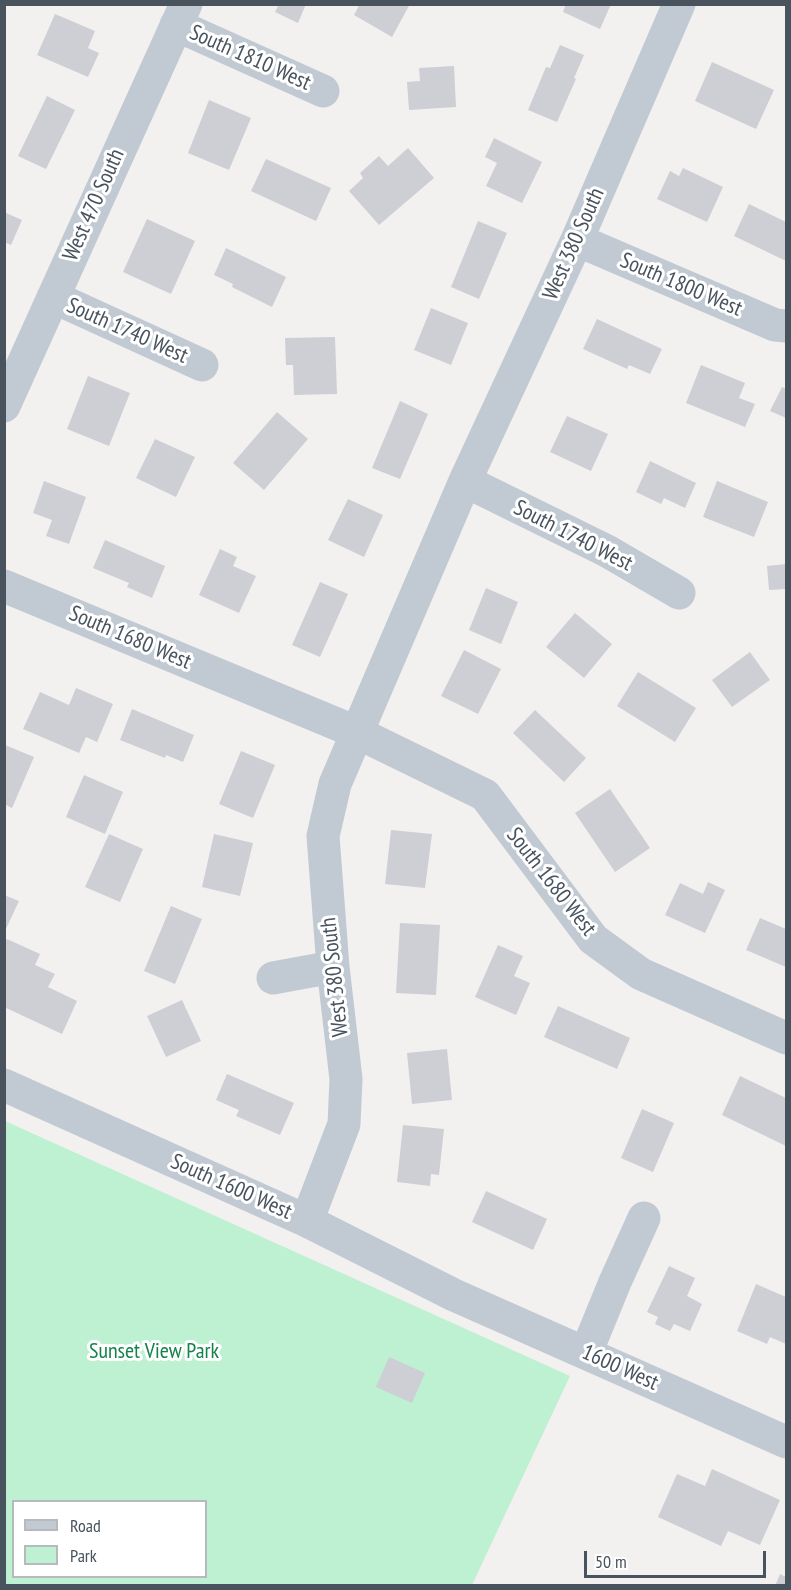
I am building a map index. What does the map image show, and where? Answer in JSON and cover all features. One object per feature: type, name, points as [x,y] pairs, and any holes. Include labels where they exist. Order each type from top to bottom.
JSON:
[{"type":"street","name":"West 380 South","points":[[465,481],[577,240],[679,4]]},
{"type":"street","name":"South 1810 West","points":[[181,15],[324,91]]},
{"type":"street","name":"West 470 South","points":[[4,406],[181,15]]},
{"type":"street","name":"South 1800 West","points":[[577,240],[775,325],[786,326]]},
{"type":"street","name":"South 1740 West","points":[[53,297],[202,365]]},
{"type":"street","name":"South 1740 West","points":[[465,481],[607,551],[679,593]]},
{"type":"street","points":[[356,732],[465,481]]},
{"type":"street","name":"South 1680 West","points":[[4,586],[356,732],[485,795],[593,939],[641,974],[786,1038]]},
{"type":"street","name":"West 380 South","points":[[307,1221],[344,1124],[346,1079],[333,967],[323,836],[335,784],[356,732]]},
{"type":"street","points":[[273,978],[333,967]]},
{"type":"street","name":"South 1600 West","points":[[4,1085],[307,1221],[454,1295]]},
{"type":"street","points":[[586,1353],[644,1218]]},
{"type":"street","name":"1600 West","points":[[454,1295],[786,1442]]},
{"type":"green space","name":"Sunset View Park","points":[[5,1121],[570,1376],[472,1585],[5,1586]]},
{"type":"building","points":[[279,4],[306,4],[298,23],[275,12]]},
{"type":"building","points":[[360,4],[410,4],[392,37],[354,15]]},
{"type":"building","points":[[566,4],[611,4],[600,29],[563,12]]},
{"type":"building","points":[[55,14],[95,31],[88,48],[99,53],[88,77],[37,55]]},
{"type":"building","points":[[560,45],[584,55],[557,122],[528,110],[546,67],[550,68]]},
{"type":"building","points":[[712,62],[774,90],[756,129],[695,101]]},
{"type":"building","points":[[454,66],[456,107],[409,110],[407,82],[420,81],[419,68]]},
{"type":"building","points":[[47,96],[75,110],[46,169],[18,156]]},
{"type":"building","points":[[209,100],[251,118],[229,170],[188,153]]},
{"type":"building","points":[[494,138],[542,162],[522,203],[486,186],[497,163],[485,157]]},
{"type":"building","points":[[408,148],[434,178],[379,225],[349,191],[363,178],[360,173],[379,156],[388,166]]},
{"type":"building","points":[[266,159],[331,188],[316,221],[251,191]]},
{"type":"building","points":[[683,168],[723,187],[707,222],[657,199],[670,171],[679,176]]},
{"type":"building","points":[[749,204],[786,222],[786,261],[734,236]]},
{"type":"building","points":[[4,212],[22,220],[11,245],[4,242]]},
{"type":"building","points":[[147,219],[195,241],[171,294],[123,272]]},
{"type":"building","points":[[478,221],[507,233],[479,299],[451,287]]},
{"type":"building","points":[[226,248],[286,277],[272,307],[232,287],[233,284],[214,275]]},
{"type":"building","points":[[431,308],[468,323],[451,365],[414,350]]},
{"type":"building","points":[[597,319],[662,349],[650,374],[629,365],[627,369],[583,349]]},
{"type":"building","points":[[335,337],[337,394],[294,395],[293,365],[286,365],[285,338]]},
{"type":"building","points":[[701,365],[745,383],[739,398],[755,404],[745,427],[686,403]]},
{"type":"building","points":[[88,376],[130,393],[109,446],[67,429]]},
{"type":"building","points":[[782,387],[786,389],[786,418],[770,411]]},
{"type":"building","points":[[400,401],[428,414],[400,479],[372,468]]},
{"type":"building","points":[[277,412],[308,439],[264,490],[233,463]]},
{"type":"building","points":[[567,416],[608,434],[591,471],[550,452]]},
{"type":"building","points":[[155,439],[195,457],[176,497],[136,478]]},
{"type":"building","points":[[650,461],[696,483],[685,508],[664,498],[661,504],[636,492]]},
{"type":"building","points":[[44,481],[86,497],[69,544],[46,536],[52,520],[33,513]]},
{"type":"building","points":[[717,481],[768,502],[754,537],[703,517]]},
{"type":"building","points":[[348,499],[383,515],[364,557],[328,540]]},
{"type":"building","points":[[105,540],[165,566],[152,598],[127,587],[129,583],[93,568]]},
{"type":"building","points":[[220,549],[237,557],[233,566],[256,576],[239,613],[199,595]]},
{"type":"building","points":[[786,564],[786,589],[769,590],[767,566]]},
{"type":"building","points":[[320,582],[348,594],[320,657],[292,645]]},
{"type":"building","points":[[486,588],[518,602],[501,644],[469,630]]},
{"type":"building","points":[[575,613],[612,644],[584,678],[546,647]]},
{"type":"building","points":[[464,650],[501,669],[478,714],[441,696]]},
{"type":"building","points":[[750,652],[770,680],[732,707],[712,680]]},
{"type":"building","points":[[638,672],[696,708],[675,742],[617,706]]},
{"type":"building","points":[[76,688],[113,704],[97,742],[86,737],[79,753],[23,729],[40,692],[69,705]]},
{"type":"building","points":[[132,709],[194,735],[183,762],[166,755],[165,758],[120,740]]},
{"type":"building","points":[[535,710],[586,758],[564,782],[513,733]]},
{"type":"building","points":[[5,745],[34,757],[12,808],[4,804]]},
{"type":"building","points":[[241,751],[275,765],[253,818],[219,804]]},
{"type":"building","points":[[84,775],[123,792],[105,834],[66,817]]},
{"type":"building","points":[[610,789],[650,848],[615,872],[575,813]]},
{"type":"building","points":[[391,830],[432,834],[425,888],[385,884]]},
{"type":"building","points":[[109,834],[143,849],[120,902],[85,887]]},
{"type":"building","points":[[214,834],[253,843],[240,896],[202,887]]},
{"type":"building","points":[[708,882],[725,890],[705,933],[665,915],[680,883],[703,894]]},
{"type":"building","points":[[4,895],[19,901],[4,933]]},
{"type":"building","points":[[171,906],[202,919],[175,984],[144,971]]},
{"type":"building","points":[[760,918],[786,929],[786,967],[746,950]]},
{"type":"building","points":[[400,923],[440,925],[436,995],[396,993]]},
{"type":"building","points":[[7,939],[40,954],[35,965],[55,974],[48,987],[77,1001],[62,1034],[4,1007],[4,944]]},
{"type":"building","points":[[498,945],[523,956],[514,976],[530,983],[516,1015],[475,997]]},
{"type":"building","points":[[182,1000],[201,1041],[166,1057],[147,1016]]},
{"type":"building","points":[[558,1006],[630,1038],[617,1069],[544,1037]]},
{"type":"building","points":[[447,1049],[452,1100],[412,1104],[407,1053]]},
{"type":"building","points":[[227,1074],[294,1103],[280,1135],[236,1116],[239,1110],[216,1100]]},
{"type":"building","points":[[740,1076],[786,1098],[786,1146],[722,1115]]},
{"type":"building","points":[[642,1109],[674,1123],[653,1172],[621,1158]]},
{"type":"building","points":[[403,1125],[444,1129],[439,1175],[431,1174],[430,1186],[397,1182]]},
{"type":"building","points":[[486,1191],[547,1219],[533,1250],[472,1222]]},
{"type":"building","points":[[669,1266],[695,1278],[687,1296],[702,1304],[690,1331],[674,1324],[670,1331],[655,1324],[658,1317],[647,1312]]},
{"type":"building","points":[[756,1284],[786,1297],[786,1344],[770,1337],[767,1344],[737,1331]]},
{"type":"building","points":[[389,1357],[425,1373],[412,1403],[376,1387]]},
{"type":"building","points":[[712,1469],[780,1500],[760,1545],[728,1531],[721,1546],[658,1517],[677,1474],[705,1486]]},
{"type":"building","points":[[780,1574],[786,1577],[786,1586],[775,1586]]}]
